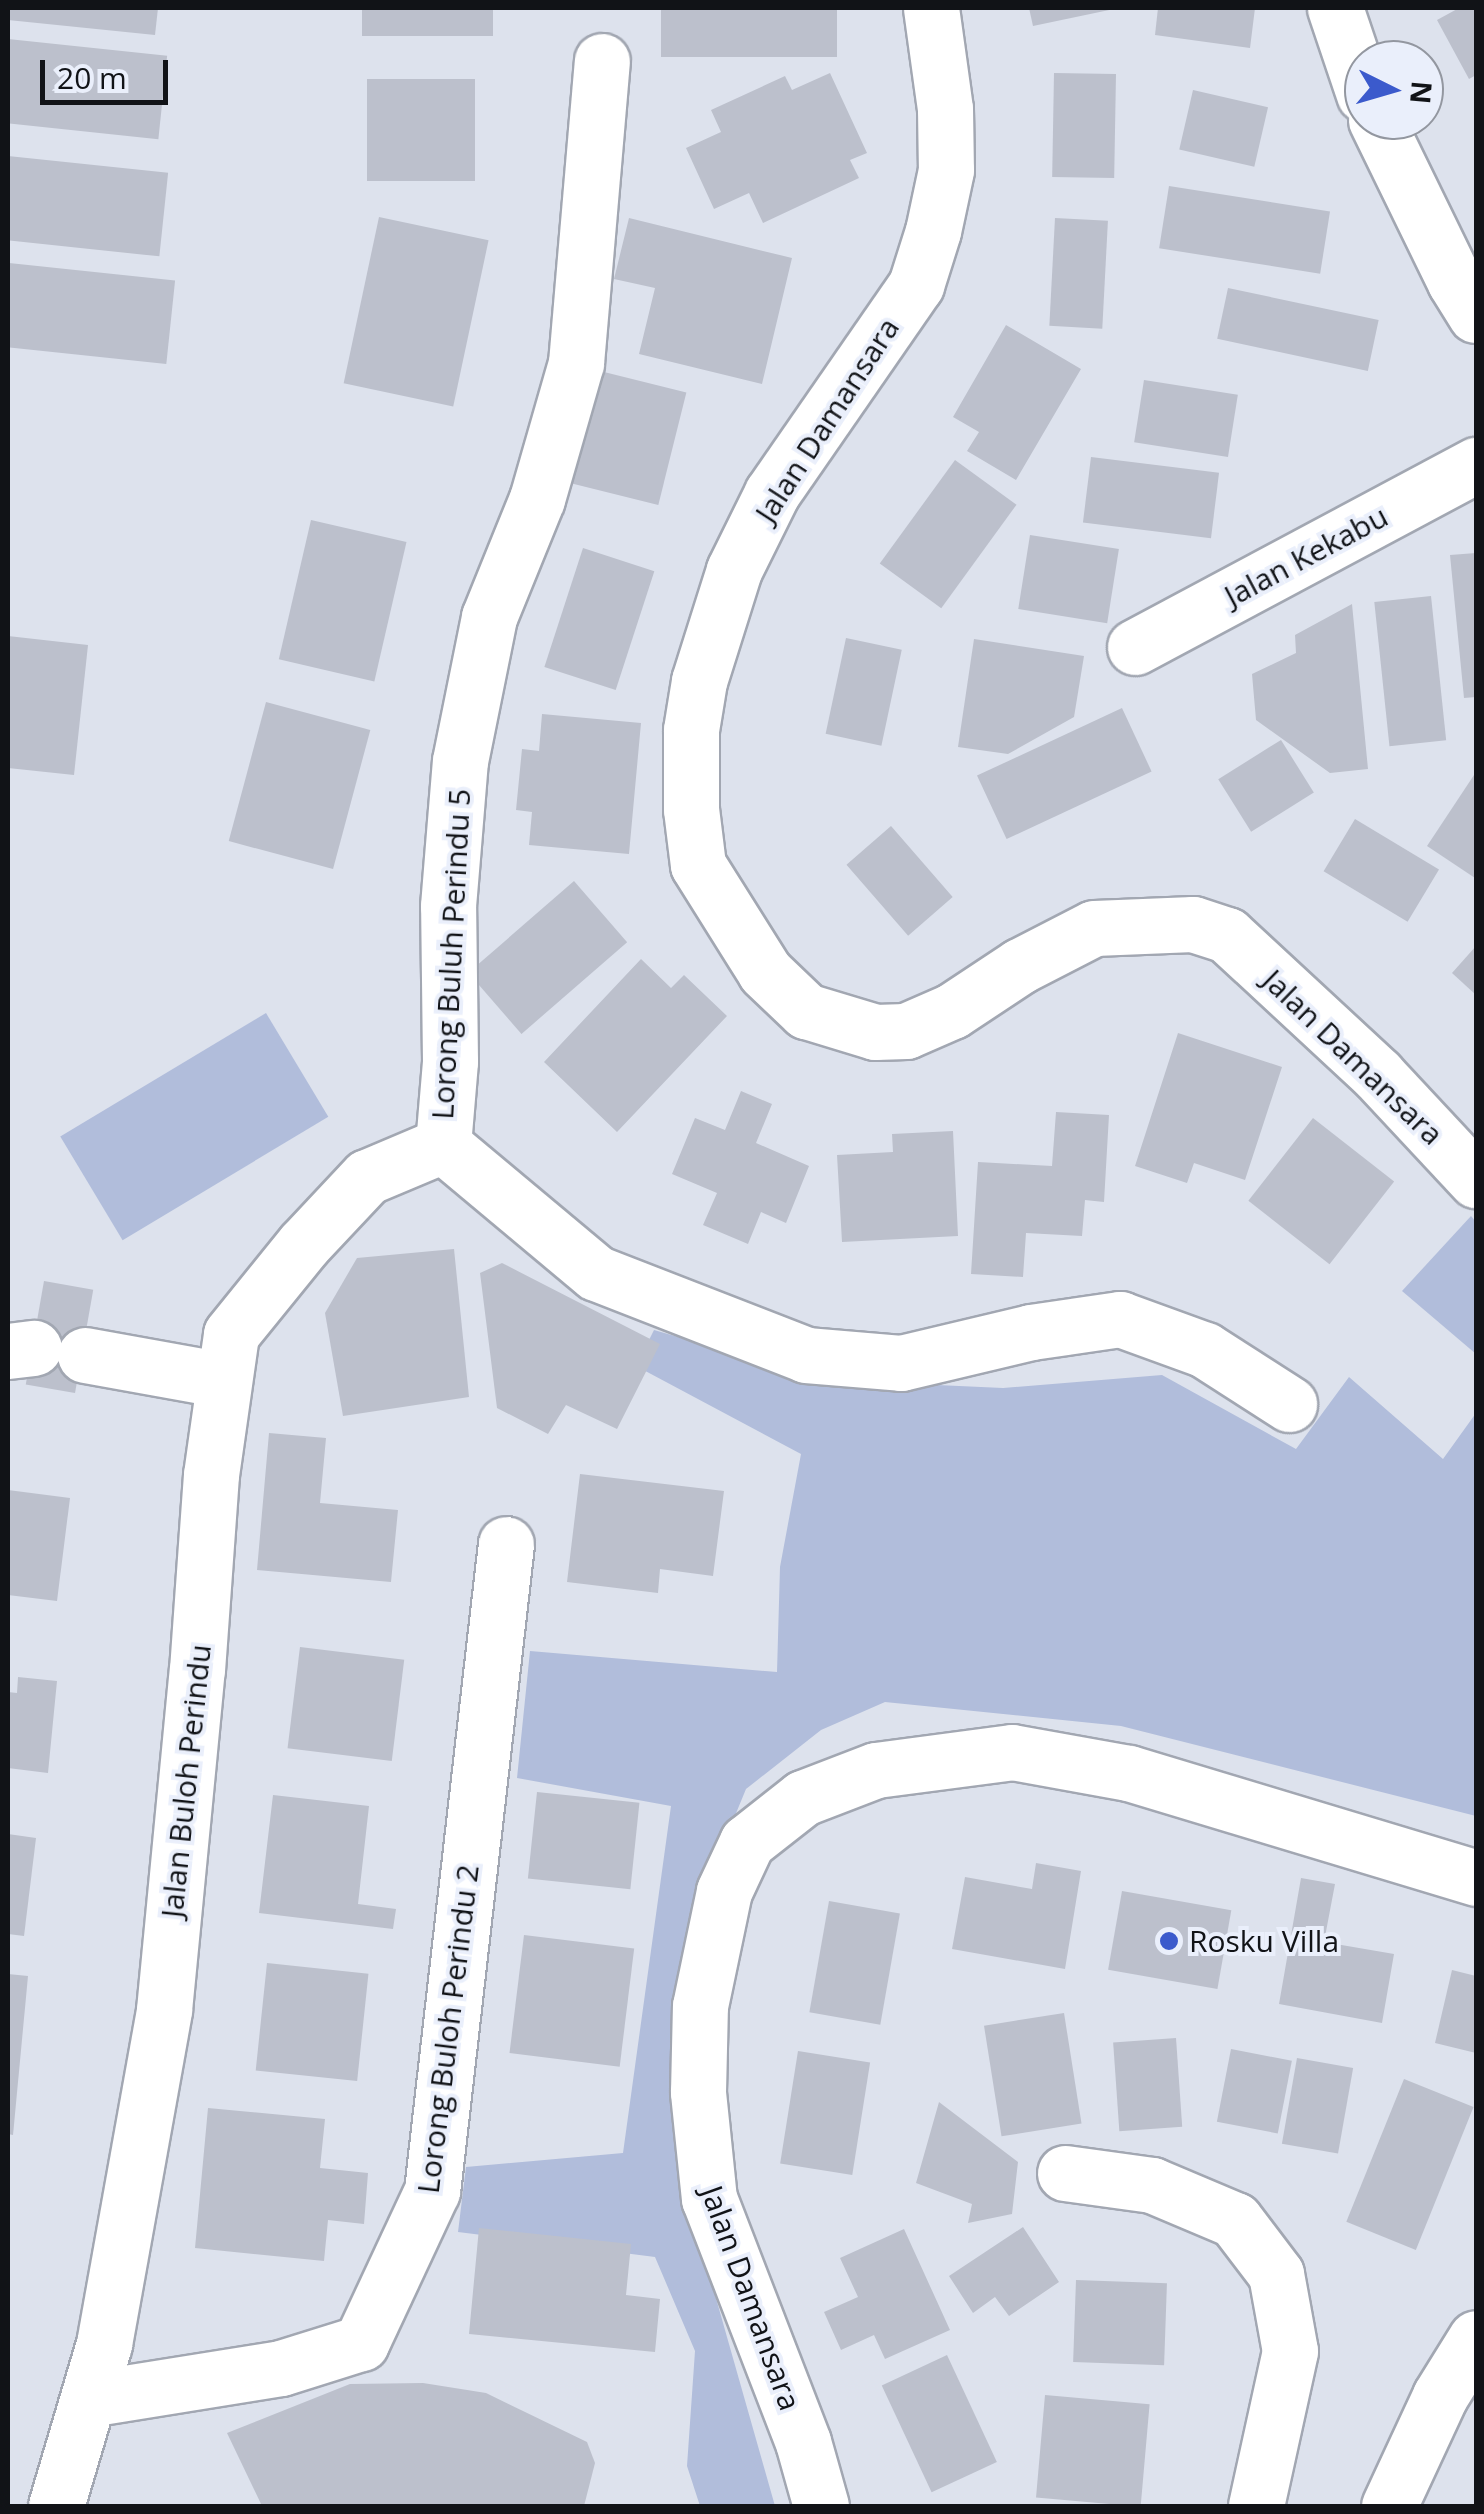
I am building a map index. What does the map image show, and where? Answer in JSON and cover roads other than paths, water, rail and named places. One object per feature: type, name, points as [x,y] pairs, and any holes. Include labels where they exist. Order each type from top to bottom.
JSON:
[{"type":"street","name":"Jalan Damansara","points":[[931,8],[945,109],[946,170],[933,231],[916,286],[772,493],[734,570],[699,681],[691,730],[690,809],[698,865],[765,972],[806,1011],[875,1032],[906,1031],[952,1011],[1020,966],[1094,928],[1193,924],[1228,935],[1378,1075],[1476,1180]]},
{"type":"street","points":[[1336,8],[1346,40]]},
{"type":"street","name":"Lorong Buluh Perindu 5","points":[[442,1145],[450,1061],[448,906],[460,761],[489,617],[537,498],[576,363],[602,61]]},
{"type":"street","points":[[1386,140],[1454,282],[1476,315]]},
{"type":"street","name":"Jalan Kekabu","points":[[1135,647],[1476,466]]},
{"type":"street","points":[[442,1145],[596,1273],[806,1355],[901,1363],[1031,1332],[1120,1319],[1205,1350],[1288,1404]]},
{"type":"street","name":"Jalan Buloh Perindu","points":[[56,2506],[88,2398],[130,2215],[164,2010],[197,1670],[211,1475],[231,1334],[367,1176],[442,1145]]},
{"type":"street","points":[[42,1351],[224,1380]]},
{"type":"street","name":"Lorong Buloh Perindu 2","points":[[88,2398],[280,2368],[361,2343],[432,2191],[506,1544]]},
{"type":"street","name":"Jalan Damansara","points":[[820,2506],[803,2442],[709,2200],[698,2092],[700,2006],[724,1890],[747,1842],[803,1798],[876,1770],[1012,1752],[1129,1773],[1476,1878]]},
{"type":"street","points":[[1065,2173],[1152,2185],[1235,2220],[1276,2274],[1290,2351],[1256,2506]]},
{"type":"street","points":[[1390,2506],[1440,2396],[1476,2338]]},
{"type":"place","name":"Rosku Villa","points":[[1169,1941]]}]
